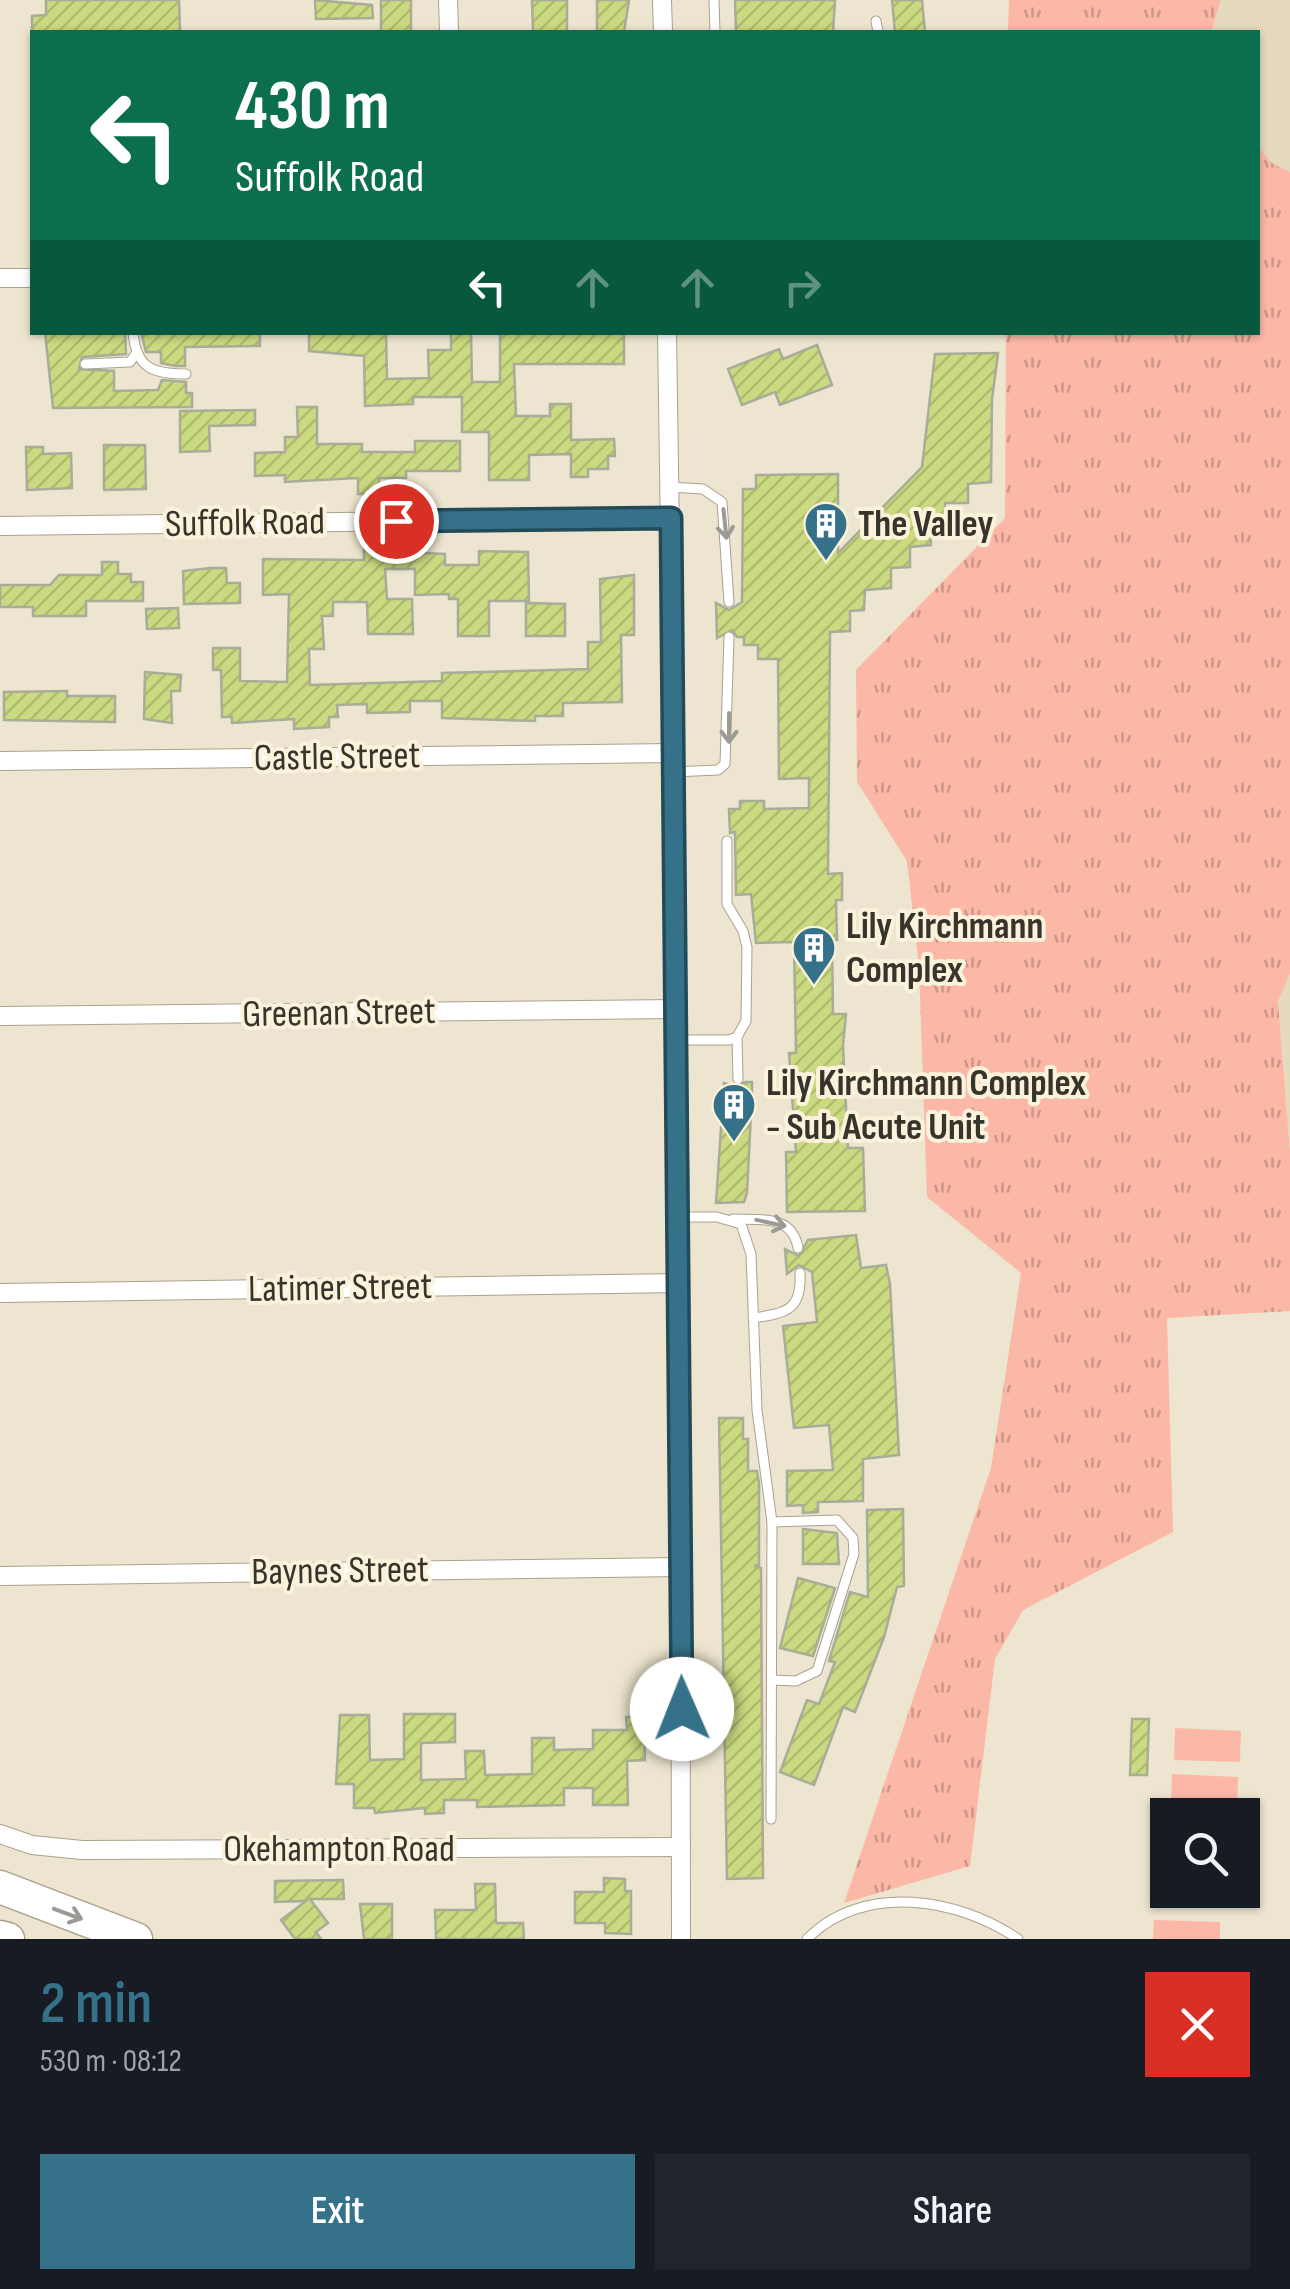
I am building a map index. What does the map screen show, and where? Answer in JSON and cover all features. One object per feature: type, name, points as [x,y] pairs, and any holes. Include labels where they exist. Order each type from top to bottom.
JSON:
[{"type":"highway","points":[[0,1887],[136,1939]]},
{"type":"highway","points":[[0,1937],[8,1939]]},
{"type":"street","points":[[448,0],[449,30]]},
{"type":"street","points":[[662,0],[663,30]]},
{"type":"street","points":[[0,278],[30,278]]},
{"type":"street","points":[[667,335],[680,1217],[681,1939]]},
{"type":"street","name":"Suffolk Road","points":[[0,526],[671,518]]},
{"type":"street","name":"Castle Street","points":[[0,760],[673,762]]},
{"type":"street","name":"Greenan Street","points":[[0,1016],[677,1009]]},
{"type":"street","name":"Latimer Street","points":[[0,1292],[680,1284]]},
{"type":"street","name":"Baynes Street","points":[[0,1576],[681,1567]]},
{"type":"street","name":"Okehampton Road","points":[[0,1834],[32,1845],[82,1850],[681,1846]]},
{"type":"lane","points":[[714,0],[716,30]]},
{"type":"lane","points":[[85,364],[130,362],[135,355],[133,335]]},
{"type":"lane","points":[[135,355],[153,372],[186,374]]},
{"type":"lane","points":[[670,487],[703,489],[722,502],[729,602]]},
{"type":"lane","points":[[673,762],[718,770],[725,764],[729,753],[730,638]]},
{"type":"lane","points":[[727,841],[727,904],[743,930],[746,947],[746,1020],[737,1038],[738,1079]]},
{"type":"lane","points":[[678,1040],[737,1038]]},
{"type":"lane","points":[[680,1217],[784,1223],[795,1234],[798,1248]]},
{"type":"lane","points":[[730,1219],[741,1224],[748,1235],[757,1410],[772,1522],[772,1819]]},
{"type":"lane","points":[[753,1318],[794,1308],[800,1301],[800,1273]]},
{"type":"lane","points":[[772,1522],[838,1520],[853,1538],[854,1554],[817,1671],[796,1681],[772,1680]]},
{"type":"lane","points":[[807,1939],[817,1928],[868,1905],[904,1902],[944,1905],[988,1918],[1018,1939]]},
{"type":"shaded area","points":[[1221,0],[1290,0],[1290,172],[1273,164],[1260,149],[1260,30],[1212,30]]},
{"type":"shaded area","points":[[1290,974],[1290,1153],[1278,1001]]},
{"type":"green space","points":[[1009,0],[1221,0],[1212,30],[1008,30]]},
{"type":"green space","points":[[1260,149],[1273,164],[1290,172],[1290,974],[1278,1001],[1290,1153],[1290,1311],[1167,1318],[1173,1532],[1023,1610],[995,1659],[970,1866],[844,1903],[991,1468],[1021,1273],[927,1197],[919,967],[907,861],[857,782],[856,670],[1005,518],[1006,335],[1260,335]]},
{"type":"green space","points":[[1175,1728],[1241,1731],[1240,1762],[1174,1760]]},
{"type":"green space","points":[[1172,1774],[1238,1777],[1237,1798],[1171,1798]]},
{"type":"green space","points":[[1154,1920],[1220,1922],[1220,1939],[1153,1939]]},
{"type":"building","points":[[46,0],[179,0],[180,30],[32,30],[32,16],[46,15]]},
{"type":"building","points":[[315,0],[372,5],[373,18],[316,19]]},
{"type":"building","points":[[381,0],[411,0],[411,30],[381,30]]},
{"type":"building","points":[[532,0],[567,0],[567,30],[533,30]]},
{"type":"building","points":[[597,0],[629,0],[624,30],[597,30]]},
{"type":"building","points":[[735,0],[835,0],[833,30],[736,30]]},
{"type":"building","points":[[892,0],[922,0],[925,30],[895,30]]},
{"type":"building","points":[[45,335],[125,335],[126,354],[82,357],[79,369],[114,371],[114,391],[158,390],[162,380],[186,382],[186,393],[192,393],[192,407],[53,408]]},
{"type":"building","points":[[142,335],[260,335],[260,346],[185,347],[185,366],[161,363],[161,352],[146,352]]},
{"type":"building","points":[[309,335],[386,335],[387,379],[429,378],[428,350],[451,350],[451,335],[471,335],[472,382],[500,382],[500,335],[624,335],[624,364],[514,364],[516,416],[550,416],[550,404],[571,404],[571,440],[614,439],[615,456],[608,456],[608,469],[588,469],[588,477],[571,477],[571,454],[529,455],[529,480],[489,480],[489,432],[462,432],[462,397],[413,397],[413,404],[365,406],[364,356],[309,351]]},
{"type":"building","points":[[817,345],[832,385],[780,405],[775,392],[742,405],[728,369],[779,349],[783,359]]},
{"type":"building","points":[[998,353],[992,399],[991,482],[968,484],[968,503],[945,503],[945,526],[930,525],[931,545],[910,547],[910,567],[891,568],[891,588],[865,590],[864,610],[850,611],[850,631],[830,632],[828,874],[842,873],[842,900],[836,900],[837,940],[832,940],[833,1014],[846,1014],[843,1045],[848,1148],[863,1148],[865,1211],[787,1212],[786,1152],[796,1152],[789,1053],[796,1053],[794,942],[756,943],[751,894],[736,895],[735,832],[730,833],[729,809],[740,809],[740,801],[764,801],[764,809],[809,808],[809,778],[779,779],[778,659],[758,659],[758,645],[744,645],[744,637],[737,637],[732,630],[717,638],[716,603],[729,610],[742,602],[743,489],[756,489],[756,475],[838,474],[838,553],[922,467],[935,354]]},
{"type":"building","points":[[297,407],[317,407],[317,444],[362,444],[362,452],[415,452],[415,441],[460,441],[460,471],[406,471],[406,478],[379,478],[379,494],[358,494],[358,478],[285,482],[285,475],[255,476],[255,453],[285,452],[285,437],[298,437]]},
{"type":"building","points":[[255,410],[255,425],[209,426],[210,451],[180,452],[180,411]]},
{"type":"building","points":[[104,445],[145,445],[146,489],[104,490]]},
{"type":"building","points":[[26,447],[43,447],[43,454],[71,453],[72,488],[27,490]]},
{"type":"building","points":[[364,550],[445,554],[445,565],[479,565],[479,551],[528,552],[529,601],[489,601],[489,636],[458,636],[458,599],[449,599],[449,594],[415,595],[415,569],[385,569],[387,599],[412,599],[413,634],[368,634],[367,602],[333,602],[333,616],[322,616],[324,649],[309,649],[310,685],[442,681],[442,673],[588,669],[588,642],[601,642],[600,579],[634,575],[634,635],[621,635],[622,702],[563,703],[563,716],[535,716],[535,721],[442,718],[442,701],[410,701],[410,712],[367,713],[367,704],[337,705],[338,717],[329,717],[329,727],[294,729],[294,719],[232,723],[232,717],[222,717],[221,670],[213,670],[213,648],[240,648],[240,681],[287,682],[289,594],[263,595],[263,559],[364,560]]},
{"type":"building","points":[[102,562],[118,562],[118,574],[131,574],[131,582],[143,582],[143,601],[86,601],[86,616],[33,616],[33,607],[0,607],[0,585],[50,585],[59,575],[102,575]]},
{"type":"building","points":[[226,568],[227,583],[240,583],[240,603],[184,604],[183,571]]},
{"type":"building","points":[[526,603],[565,604],[565,636],[526,636]]},
{"type":"building","points":[[178,608],[179,628],[147,629],[146,609]]},
{"type":"building","points":[[145,672],[181,675],[180,691],[171,691],[172,723],[144,719]]},
{"type":"building","points":[[67,691],[67,696],[115,696],[115,722],[4,720],[4,692]]},
{"type":"building","name":"Lily Kirchmann Complex - Sub Acute Unit","points":[[752,1082],[747,1193],[744,1202],[716,1203],[724,1083],[737,1087]]},
{"type":"building","points":[[856,1235],[861,1268],[886,1265],[890,1284],[899,1455],[863,1459],[863,1501],[818,1502],[818,1512],[803,1513],[803,1505],[787,1506],[787,1471],[833,1470],[829,1425],[794,1428],[783,1326],[817,1322],[812,1272],[799,1265],[787,1274],[785,1249],[799,1256],[808,1240]]},
{"type":"building","points":[[719,1418],[743,1418],[743,1439],[748,1439],[748,1471],[757,1471],[759,1483],[759,1565],[754,1566],[761,1568],[763,1878],[727,1879]]},
{"type":"building","points":[[903,1509],[904,1586],[897,1587],[884,1637],[855,1712],[843,1707],[814,1785],[780,1772],[807,1700],[819,1704],[835,1662],[829,1661],[850,1592],[868,1597],[867,1510]]},
{"type":"building","points":[[803,1529],[837,1533],[839,1564],[803,1564]]},
{"type":"building","points":[[798,1578],[835,1588],[813,1656],[780,1648]]},
{"type":"building","points":[[404,1714],[455,1714],[455,1742],[421,1743],[421,1780],[466,1779],[465,1751],[484,1751],[485,1775],[532,1774],[532,1738],[554,1738],[554,1750],[593,1749],[593,1730],[627,1730],[626,1717],[644,1717],[645,1760],[627,1761],[628,1805],[593,1805],[593,1788],[564,1788],[564,1805],[477,1807],[477,1800],[444,1800],[444,1813],[425,1814],[425,1808],[375,1813],[374,1808],[354,1808],[354,1784],[336,1784],[340,1715],[369,1715],[370,1760],[404,1759]]},
{"type":"building","points":[[1132,1719],[1149,1719],[1147,1775],[1130,1775]]},
{"type":"building","points":[[604,1878],[625,1879],[625,1891],[631,1891],[631,1934],[605,1933],[605,1923],[575,1923],[575,1892],[604,1892]]},
{"type":"building","points":[[343,1880],[344,1899],[310,1899],[328,1923],[316,1932],[321,1939],[295,1939],[281,1920],[306,1901],[275,1902],[275,1881]]},
{"type":"building","points":[[475,1884],[495,1884],[496,1923],[523,1923],[524,1939],[436,1939],[435,1910],[476,1910]]},
{"type":"building","points":[[360,1904],[392,1904],[392,1939],[364,1939]]},
{"type":"place","name":"The Valley","points":[[826,562]]},
{"type":"place","name":"Lily Kirchmann Complex","points":[[814,986]]},
{"type":"place","name":"Lily Kirchmann Complex - Sub Acute Unit","points":[[734,1143]]},
{"type":"route","points":[[396,521],[671,518],[682,1709]]}]
